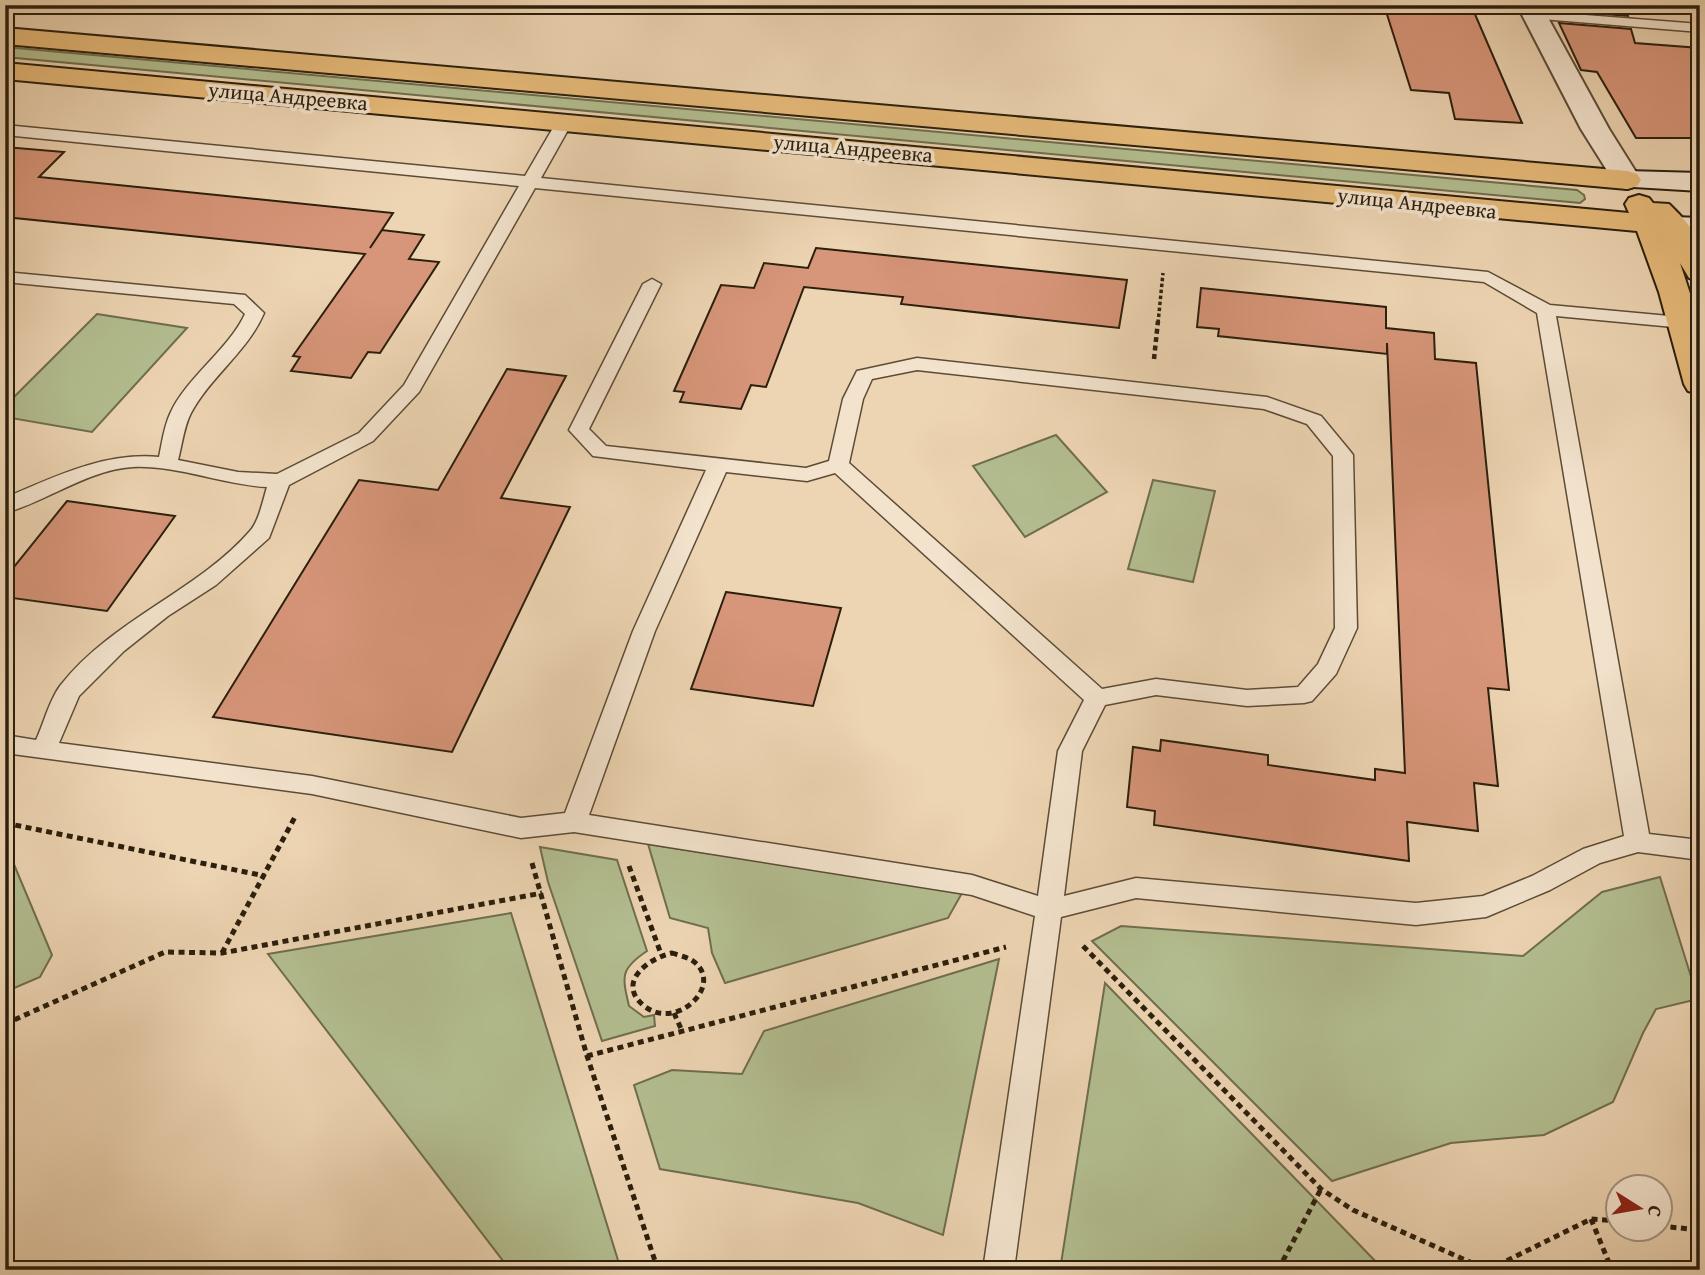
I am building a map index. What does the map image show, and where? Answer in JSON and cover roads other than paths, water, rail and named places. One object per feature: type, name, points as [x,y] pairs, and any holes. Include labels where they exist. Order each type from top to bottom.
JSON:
[{"type":"main road","name":"улица Андреевка","points":[[5,36],[1627,180]]},
{"type":"main road","name":"улица Андреевка","points":[[5,71],[1675,225]]},
{"type":"main road","points":[[1627,180],[1675,225],[1700,272]]},
{"type":"main road","points":[[1675,225],[1684,322],[1700,384]]},
{"type":"street","points":[[1532,10],[1595,130],[1627,180]]},
{"type":"street","name":"улица Андреевка","points":[[1627,180],[1700,182]]},
{"type":"lane","points":[[1532,10],[1700,28]]},
{"type":"lane","points":[[5,506],[73,476],[132,461],[167,464],[238,479],[280,481],[366,437],[412,388],[528,181],[565,121]]},
{"type":"lane","points":[[5,130],[1488,277],[1546,310],[1684,322]]},
{"type":"lane","points":[[5,276],[239,299],[255,313],[247,331],[219,361],[180,414],[167,464]]},
{"type":"lane","points":[[652,284],[579,430],[600,452],[807,475],[838,465]]},
{"type":"lane","points":[[1546,310],[1638,842]]},
{"type":"lane","points":[[838,465],[853,399],[864,375],[917,364],[1267,403],[1314,420],[1343,455],[1346,628],[1328,668],[1304,695],[1247,698],[1156,687],[1097,698]]},
{"type":"lane","points":[[838,465],[1097,698]]},
{"type":"lane","points":[[575,822],[644,631],[718,467]]},
{"type":"lane","points":[[44,750],[69,692],[78,682],[116,645],[160,611],[208,580],[261,533],[280,481]]},
{"type":"lane","points":[[998,1270],[1070,751],[1097,698]]},
{"type":"lane","points":[[5,744],[312,785],[522,828],[575,822],[972,886],[1049,910],[1136,888],[1416,914],[1486,906],[1541,883],[1592,856],[1638,842],[1700,850]]}]
